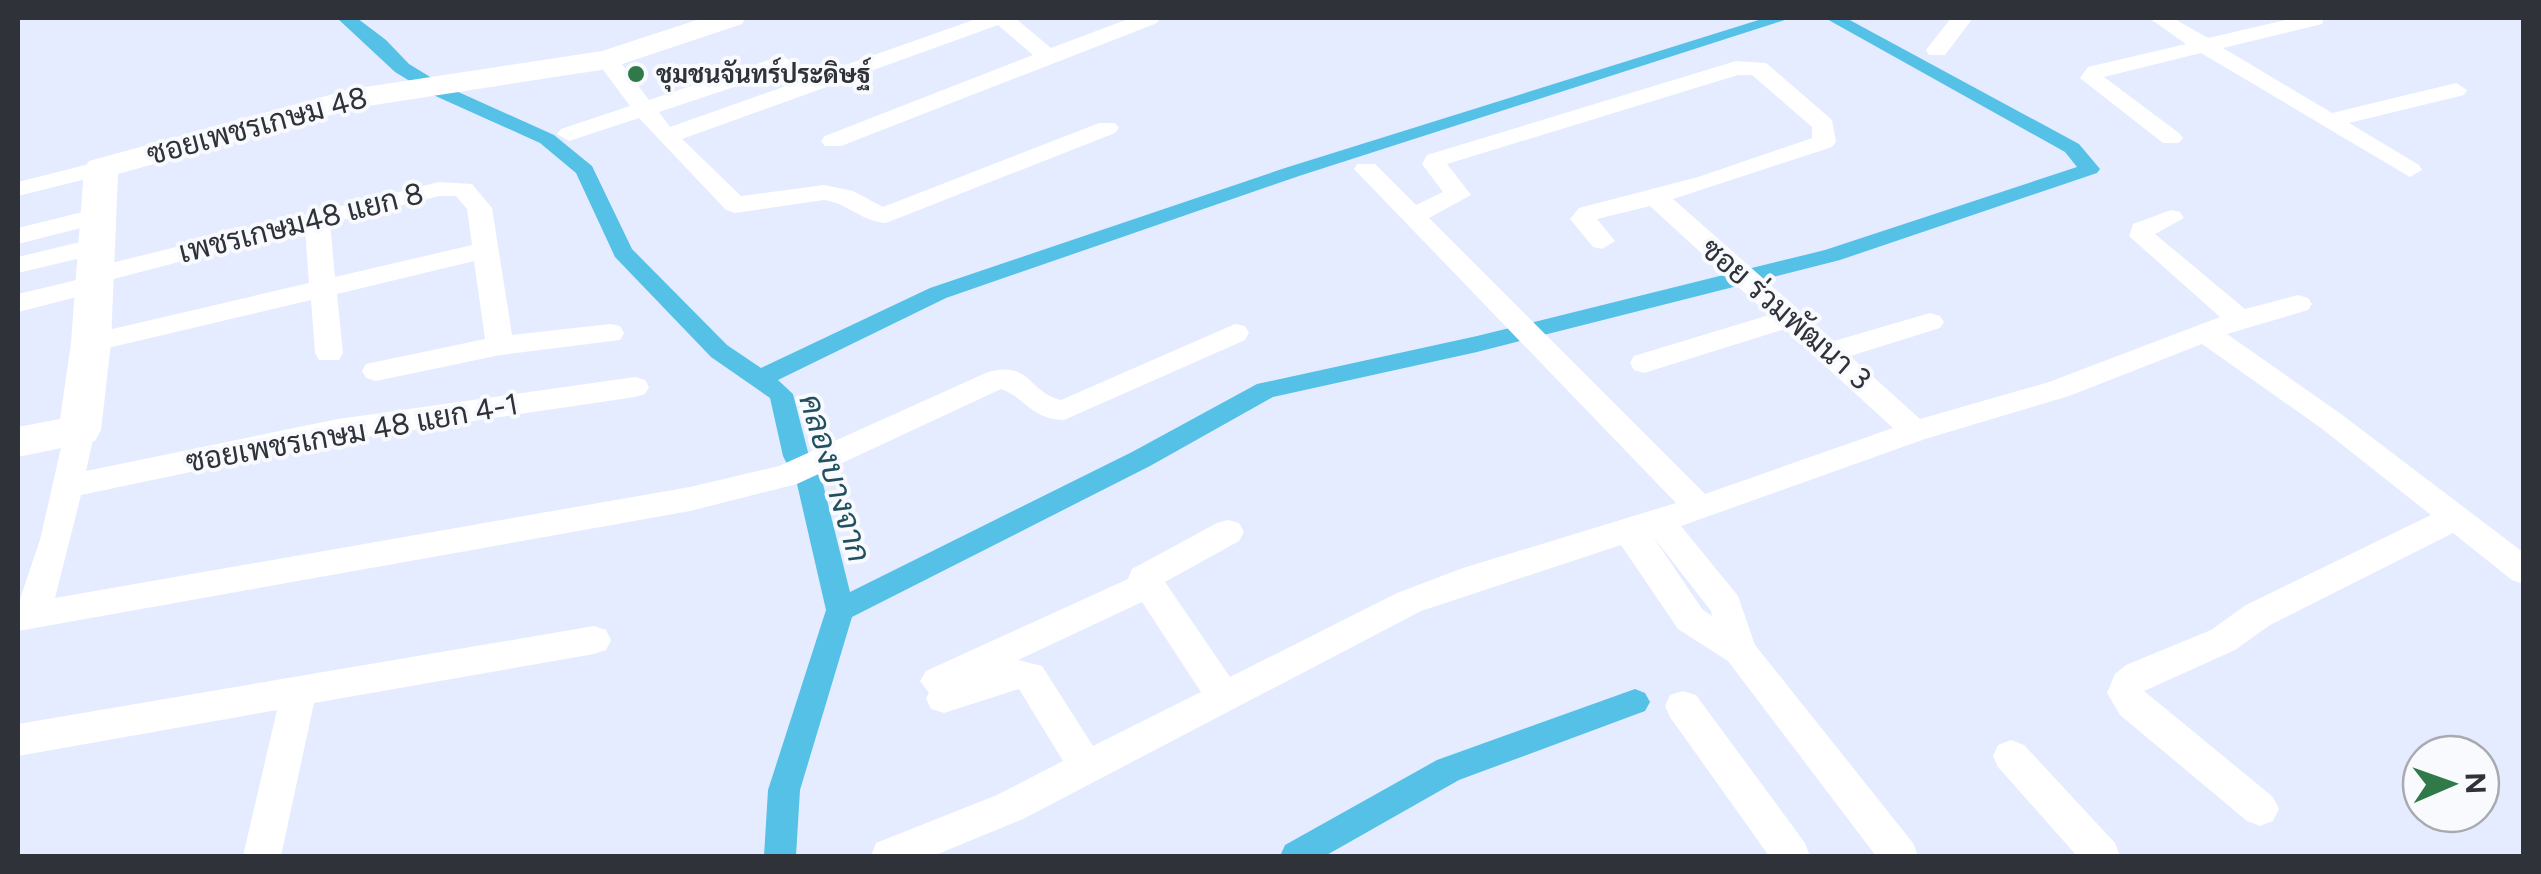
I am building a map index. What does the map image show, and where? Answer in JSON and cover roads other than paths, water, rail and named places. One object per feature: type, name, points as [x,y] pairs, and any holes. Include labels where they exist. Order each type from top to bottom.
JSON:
[{"type":"street","name":"ซอยเพชรเกษม 48","points":[[102,168],[352,99],[608,60],[730,18]]},
{"type":"street","points":[[668,136],[1001,18],[1046,55]]},
{"type":"street","points":[[833,141],[1148,18]]},
{"type":"street","points":[[1936,50],[1962,18]]},
{"type":"street","points":[[2159,18],[2410,170]]},
{"type":"street","points":[[2171,138],[2090,78],[2096,72],[2314,19]]},
{"type":"street","points":[[608,60],[643,109],[735,205],[769,197],[838,194],[873,215],[910,206],[1107,128]]},
{"type":"street","points":[[569,134],[783,63]]},
{"type":"street","points":[[1412,216],[1458,195],[1434,164],[1436,160],[1736,68],[1758,68],[1824,125],[1824,142],[1658,198],[1588,213],[1583,219],[1602,241]]},
{"type":"street","points":[[2328,121],[2456,90]]},
{"type":"street","points":[[18,190],[102,168],[92,343],[80,430],[69,486],[26,616],[651,508],[786,476],[998,379],[1016,380],[1042,406],[1051,411],[1064,410],[1235,334]]},
{"type":"street","points":[[1366,169],[1700,508]]},
{"type":"street","name":"เพชรเกษม48 แยก 8","points":[[96,255],[318,220],[439,189],[462,188],[479,208],[500,346]]},
{"type":"street","name":"ซอย ร่วมพัฒนา 3","points":[[1658,198],[1915,431]]},
{"type":"street","points":[[2171,218],[2142,230],[2142,236],[2240,319]]},
{"type":"street","points":[[318,220],[329,353]]},
{"type":"street","points":[[18,236],[96,255]]},
{"type":"street","points":[[92,343],[486,250]]},
{"type":"street","points":[[18,265],[96,255]]},
{"type":"street","points":[[18,303],[96,255]]},
{"type":"street","points":[[890,856],[958,831],[1087,768],[1409,602],[1464,581],[1700,508],[1915,431],[2059,390],[2240,319],[2298,304]]},
{"type":"street","points":[[1644,363],[1790,318]]},
{"type":"street","points":[[1831,352],[1930,322]]},
{"type":"street","points":[[376,371],[500,346],[610,333]]},
{"type":"street","points":[[2206,333],[2331,421],[2524,571]]},
{"type":"street","name":"ซอยเพชรเกษม 48 แยก 4-1","points":[[69,486],[338,430],[635,386]]},
{"type":"street","points":[[18,442],[80,430]]},
{"type":"street","points":[[2260,810],[2132,704],[2124,693],[2127,684],[2138,675],[2223,640],[2258,614],[2456,517]]},
{"type":"street","points":[[1644,526],[1690,619],[1740,651],[1899,856]]},
{"type":"street","points":[[1224,698],[1144,578],[1228,532]]},
{"type":"street","points":[[1087,768],[1030,676],[1013,674],[941,690],[1146,586]]},
{"type":"street","points":[[18,740],[594,640]]},
{"type":"street","points":[[262,856],[299,692]]},
{"type":"street","points":[[1683,706],[1791,856]]},
{"type":"street","points":[[2012,756],[2102,856]]},
{"type":"waterway","name":"คลองบางจาก","points":[[346,18],[380,44],[402,68],[438,90],[547,139],[585,170],[623,252],[719,351],[759,379]]},
{"type":"waterway","points":[[759,379],[938,293],[1292,172],[1782,18]]},
{"type":"waterway","points":[[840,610],[1141,459],[1266,390],[1477,344],[1832,255],[2090,169],[2072,148],[1834,18]]},
{"type":"waterway","name":"คลองบางจาก","points":[[759,379],[781,394],[796,456],[810,484],[840,610]]},
{"type":"waterway","name":"คลองบางจาก","points":[[780,856],[784,790],[840,610]]},
{"type":"waterway","points":[[1296,856],[1448,770],[1635,702]]},
{"type":"place","name":"ชุมชนจันทร์ประดิษฐ์","points":[[636,74]]}]
